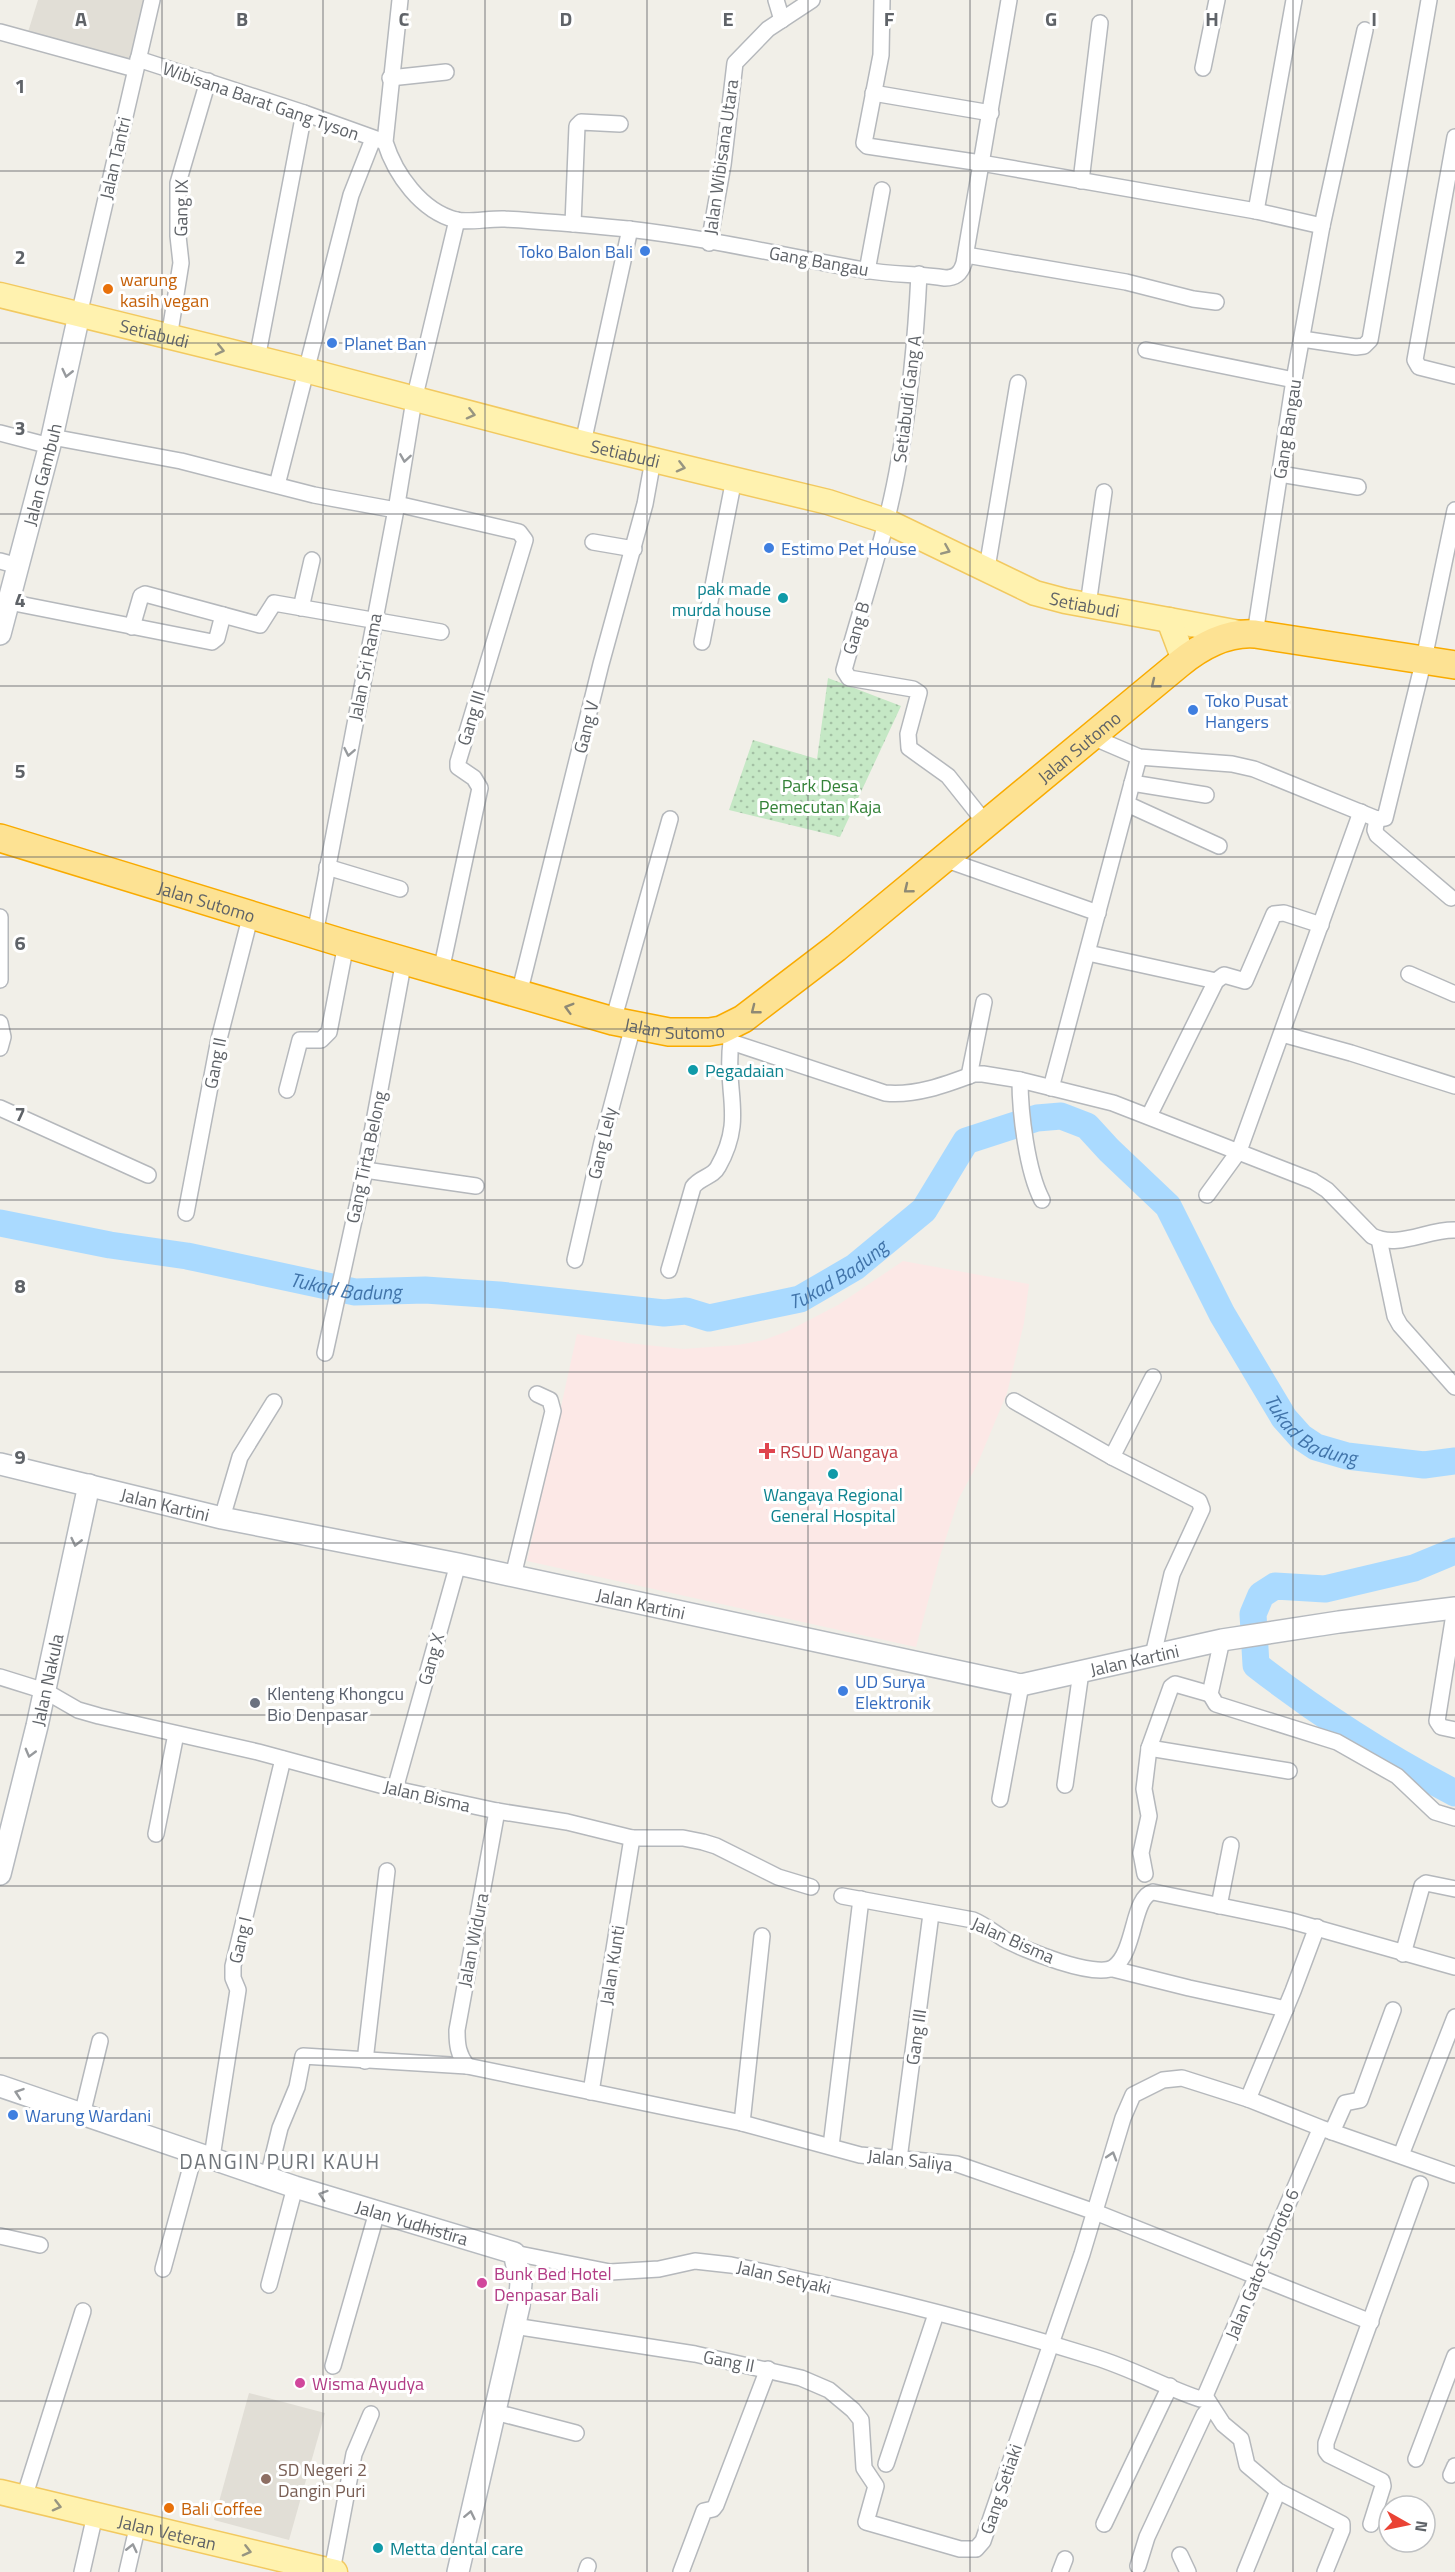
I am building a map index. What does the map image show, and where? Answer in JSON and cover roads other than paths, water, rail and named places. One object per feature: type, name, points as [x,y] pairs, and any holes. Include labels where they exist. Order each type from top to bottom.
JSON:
[{"type":"highway","points":[[1247,633],[1455,665]]},
{"type":"highway","name":"Jalan Sutomo","points":[[0,838],[346,944],[623,1024],[694,1034],[730,1034],[743,1019],[836,948],[1184,660],[1204,645],[1247,633]]},
{"type":"main road","name":"Setiabudi","points":[[0,295],[305,370],[583,443],[828,502],[886,521],[1035,593],[1088,605],[1247,633]]},
{"type":"main road","points":[[1168,620],[1184,660]]},
{"type":"main road","name":"Jalan Veteran","points":[[0,2492],[334,2572]]},
{"type":"street","name":"Jalan Tantri","points":[[79,315],[152,0]]},
{"type":"street","points":[[277,484],[351,195],[379,140],[400,0]]},
{"type":"street","points":[[776,0],[782,20]]},
{"type":"street","name":"Jalan Wibisana Utara","points":[[457,220],[504,219],[630,229],[709,243],[723,165],[735,63],[768,29],[812,0]]},
{"type":"street","points":[[882,0],[883,41],[865,145],[981,163],[1322,226]]},
{"type":"street","name":"Gang Bangau","points":[[709,243],[867,271],[952,278],[961,272],[966,255],[1010,0]]},
{"type":"street","points":[[1203,68],[1217,0]]},
{"type":"street","points":[[1256,212],[1294,0]]},
{"type":"street","points":[[1302,339],[1356,347],[1364,346],[1370,340],[1429,0]]},
{"type":"street","points":[[1081,181],[1100,23]]},
{"type":"street","name":"Gang Bangau","points":[[1247,633],[1280,474],[1294,380],[1322,226],[1365,30]]},
{"type":"street","name":"Wibisana Barat Gang Tyson","points":[[0,32],[208,81],[379,140]]},
{"type":"street","points":[[390,78],[446,72]]},
{"type":"street","name":"Gang IX","points":[[169,338],[181,262],[178,236],[178,183],[208,81]]},
{"type":"street","points":[[873,93],[991,113]]},
{"type":"street","points":[[257,359],[304,113]]},
{"type":"street","points":[[573,224],[577,126],[581,122],[620,124]]},
{"type":"street","points":[[1455,138],[1415,360],[1419,367],[1455,376]]},
{"type":"street","points":[[379,140],[417,195],[434,209],[457,220]]},
{"type":"street","points":[[867,271],[882,190]]},
{"type":"street","name":"Jalan Sri Rama","points":[[315,934],[397,507],[414,400],[457,220]]},
{"type":"street","points":[[583,443],[630,229]]},
{"type":"street","points":[[966,255],[1126,282],[1193,299],[1216,302]]},
{"type":"street","name":"Setiabudi Gang A","points":[[886,521],[902,440],[915,341],[919,274]]},
{"type":"street","name":"Jalan Gambuh","points":[[0,634],[9,602],[9,563],[51,441],[79,315]]},
{"type":"street","points":[[1146,350],[1294,380]]},
{"type":"street","points":[[987,568],[1018,383]]},
{"type":"street","points":[[0,433],[181,461],[314,495],[397,507]]},
{"type":"street","name":"Gang V","points":[[519,994],[601,664],[633,549],[653,460]]},
{"type":"street","points":[[1280,474],[1358,487]]},
{"type":"street","points":[[702,642],[734,479]]},
{"type":"street","points":[[1088,605],[1104,492]]},
{"type":"street","name":"Gang III","points":[[397,507],[519,532],[525,540],[458,762],[458,767],[474,778],[480,788],[441,970]]},
{"type":"street","points":[[1090,736],[1139,757],[1245,766],[1377,819],[1385,819],[1424,659],[1455,510]]},
{"type":"street","name":"Gang B","points":[[886,521],[844,670],[849,678],[913,689],[919,693],[908,734],[909,748],[948,776],[987,825]]},
{"type":"street","points":[[593,542],[633,549]]},
{"type":"street","points":[[301,608],[312,560]]},
{"type":"street","points":[[132,627],[143,595],[260,625],[274,603],[441,632]]},
{"type":"street","points":[[9,602],[212,642],[217,638],[223,615]]},
{"type":"street","points":[[1051,1088],[1139,757]]},
{"type":"street","points":[[1132,783],[1206,795]]},
{"type":"street","points":[[1126,804],[1219,846]]},
{"type":"street","points":[[1207,1195],[1239,1151],[1361,812]]},
{"type":"street","name":"Gang Lely","points":[[575,1260],[602,1142],[623,1024],[670,819]]},
{"type":"street","points":[[1377,819],[1375,830],[1377,834],[1450,898]]},
{"type":"street","points":[[944,859],[1098,913]]},
{"type":"street","points":[[327,867],[400,889]]},
{"type":"street","points":[[1149,1116],[1216,981],[1224,975],[1245,981],[1274,914],[1284,913],[1321,925]]},
{"type":"street","name":"Gang II","points":[[186,1213],[219,1039],[251,914]]},
{"type":"street","points":[[0,917],[0,980]]},
{"type":"street","points":[[287,1090],[300,1041],[321,1040],[329,1032],[346,944]]},
{"type":"street","points":[[1088,953],[1216,981]]},
{"type":"street","name":"Gang Tirta Belong","points":[[325,1353],[365,1170],[404,960]]},
{"type":"street","points":[[1409,974],[1455,994]]},
{"type":"street","points":[[969,1076],[984,1002]]},
{"type":"street","points":[[0,1023],[3,1037],[0,1048]]},
{"type":"street","points":[[669,1270],[693,1187],[699,1180],[716,1170],[733,1132],[734,1111],[728,1058],[730,1034],[885,1093],[903,1095],[983,1074],[1020,1088],[1051,1088],[1097,1098],[1149,1116],[1313,1181],[1326,1190],[1372,1236],[1379,1239],[1399,1240],[1443,1230],[1455,1230]]},
{"type":"street","points":[[1282,1034],[1455,1086]]},
{"type":"street","points":[[1020,1088],[1030,1166],[1036,1189],[1042,1200]]},
{"type":"street","points":[[0,1108],[148,1175]]},
{"type":"street","points":[[365,1170],[476,1186]]},
{"type":"street","points":[[1379,1239],[1395,1316],[1400,1325],[1455,1387]]},
{"type":"street","points":[[1112,1457],[1153,1377]]},
{"type":"street","points":[[513,1576],[553,1411],[550,1400],[537,1394]]},
{"type":"street","points":[[1014,1401],[1112,1457],[1199,1501],[1202,1509],[1173,1574],[1153,1654]]},
{"type":"street","points":[[222,1518],[240,1457],[274,1402]]},
{"type":"street","name":"Jalan Kartini","points":[[0,1464],[222,1518],[458,1564],[1021,1685],[1153,1654],[1226,1640],[1339,1622],[1455,1608]]},
{"type":"street","name":"Jalan Nakula","points":[[0,1874],[45,1691],[83,1484]]},
{"type":"street","name":"Gang X","points":[[395,1789],[458,1564]]},
{"type":"street","points":[[1455,1608],[1437,1721],[1441,1727],[1455,1730]]},
{"type":"street","points":[[1210,1694],[1226,1640]]},
{"type":"street","points":[[1065,1785],[1081,1672]]},
{"type":"street","points":[[0,1677],[45,1691]]},
{"type":"street","points":[[1000,1799],[1021,1685]]},
{"type":"street","points":[[1145,1874],[1141,1853],[1149,1816],[1144,1789],[1149,1748],[1173,1685],[1210,1694],[1216,1704],[1337,1742],[1397,1776],[1435,1812],[1455,1818]]},
{"type":"street","name":"Jalan Bisma","points":[[45,1691],[78,1710],[283,1759],[395,1789],[497,1812],[567,1822],[632,1838],[683,1838],[703,1842],[716,1846],[778,1877],[811,1887]]},
{"type":"street","points":[[156,1834],[176,1734]]},
{"type":"street","points":[[1149,1748],[1289,1771]]},
{"type":"street","name":"Gang I","points":[[163,2269],[203,2155],[238,1990],[233,1978],[233,1966],[283,1759]]},
{"type":"street","name":"Jalan Widura","points":[[467,2066],[457,2048],[458,2022],[497,1812]]},
{"type":"street","name":"Jalan Kunti","points":[[591,2092],[632,1838]]},
{"type":"street","points":[[1219,1906],[1231,1845]]},
{"type":"street","points":[[365,2061],[387,1871]]},
{"type":"street","points":[[1403,1954],[1422,1886],[1426,1883],[1455,1889]]},
{"type":"street","points":[[1113,1969],[1130,1945],[1142,1901],[1147,1894],[1153,1892],[1317,1927],[1403,1954],[1455,1967]]},
{"type":"street","name":"Jalan Bisma","points":[[842,1896],[973,1920],[986,1925],[1006,1940],[1086,1970],[1104,1972],[1113,1969],[1189,1988],[1286,2008]]},
{"type":"street","points":[[831,2146],[861,1899]]},
{"type":"street","name":"Gang III","points":[[899,2159],[931,1914]]},
{"type":"street","points":[[1248,2099],[1317,1927]]},
{"type":"street","points":[[742,2122],[762,1936]]},
{"type":"street","name":"Jalan Gatot Subroto 6","points":[[1138,2566],[1147,2537],[1204,2415],[1256,2276],[1325,2132],[1345,2103],[1360,2100],[1392,2010]]},
{"type":"street","points":[[1401,2155],[1455,2017]]},
{"type":"street","points":[[82,2115],[100,2041]]},
{"type":"street","name":"Jalan Saliya","points":[[268,2177],[280,2128],[297,2087],[302,2058],[306,2055],[365,2061],[467,2066],[742,2122],[860,2155],[957,2164],[1095,2212],[1371,2322]]},
{"type":"street","points":[[1050,2344],[1095,2212],[1125,2112],[1133,2095],[1163,2080],[1182,2078],[1248,2099],[1325,2132],[1401,2155],[1455,2175]]},
{"type":"street","name":"Jalan Yudhistira","points":[[0,2086],[295,2187],[514,2253]]},
{"type":"street","points":[[1371,2524],[1383,2486],[1382,2481],[1329,2455],[1325,2448],[1326,2438],[1371,2322],[1420,2184]]},
{"type":"street","points":[[269,2284],[295,2187]]},
{"type":"street","points":[[333,2366],[377,2212]]},
{"type":"street","points":[[0,2236],[39,2245]]},
{"type":"street","points":[[458,2572],[514,2326],[521,2283],[514,2253]]},
{"type":"street","name":"Jalan Setyaki","points":[[514,2253],[610,2272],[659,2269],[695,2261],[731,2265],[936,2314],[1096,2357],[1208,2402]]},
{"type":"street","points":[[24,2498],[83,2311]]},
{"type":"street","points":[[886,2464],[936,2314]]},
{"type":"street","name":"Gang II","points":[[514,2326],[695,2354],[768,2369],[801,2378],[829,2390],[854,2410],[862,2425],[864,2468],[876,2486]]},
{"type":"street","name":"Gang Setiaki","points":[[876,2486],[867,2514],[867,2523],[960,2549],[980,2547],[1050,2344]]},
{"type":"street","points":[[1416,2459],[1455,2356]]},
{"type":"street","points":[[681,2572],[704,2511],[713,2509],[716,2505],[768,2369]]},
{"type":"street","points":[[1104,2524],[1170,2386]]},
{"type":"street","points":[[1208,2402],[1223,2424],[1241,2439],[1247,2465],[1278,2491],[1342,2524],[1342,2530],[1325,2572]]},
{"type":"street","points":[[495,2412],[576,2433]]},
{"type":"street","points":[[334,2572],[354,2454],[371,2414]]},
{"type":"street","points":[[1245,2572],[1278,2491]]},
{"type":"street","points":[[82,2572],[95,2515]]},
{"type":"street","points":[[127,2572],[138,2524]]},
{"type":"street","points":[[1180,2555],[1188,2572]]},
{"type":"waterway","name":"Tukad Badung","points":[[0,1223],[110,1245],[187,1256],[355,1292],[425,1290],[499,1295],[664,1313],[686,1311],[709,1318],[800,1299],[855,1267],[924,1210],[966,1141],[1037,1118],[1061,1116],[1087,1126],[1168,1206],[1222,1314],[1284,1418],[1301,1437],[1316,1447],[1347,1456],[1424,1465],[1455,1461]]},
{"type":"waterway","points":[[1455,1551],[1414,1568],[1325,1589],[1275,1586],[1261,1595],[1253,1614],[1256,1665],[1352,1734],[1455,1793]]},
{"type":"place","name":"Toko Balon Bali","points":[[645,251]]},
{"type":"place","name":"warung kasih vegan","points":[[108,289]]},
{"type":"place","name":"Planet Ban","points":[[332,343]]},
{"type":"place","name":"Estimo Pet House","points":[[769,548]]},
{"type":"place","name":"pak made murda house","points":[[783,598]]},
{"type":"place","name":"Toko Pusat Hangers","points":[[1193,710]]},
{"type":"place","name":"Pegadaian","points":[[693,1070]]},
{"type":"place","name":"RSUD Wangaya","points":[[767,1451]]},
{"type":"place","name":"Wangaya Regional General Hospital","points":[[833,1474]]},
{"type":"place","name":"UD Surya Elektronik","points":[[843,1691]]},
{"type":"place","name":"Klenteng Khongcu Bio Denpasar","points":[[255,1703]]},
{"type":"place","name":"Warung Wardani","points":[[13,2115]]},
{"type":"place","name":"Bunk Bed Hotel Denpasar Bali","points":[[482,2283]]},
{"type":"place","name":"Wisma Ayudya","points":[[300,2383]]},
{"type":"place","name":"SD Negeri 2 Dangin Puri","points":[[266,2479]]},
{"type":"place","name":"Bali Coffee","points":[[169,2508]]},
{"type":"place","name":"Metta dental care","points":[[378,2548]]},
{"type":"district","name":"DANGIN PURI KAUH","points":[[280,2161]]},
{"type":"park label","name":"Park Desa Pemecutan Kaja","points":[[820,795]]}]
